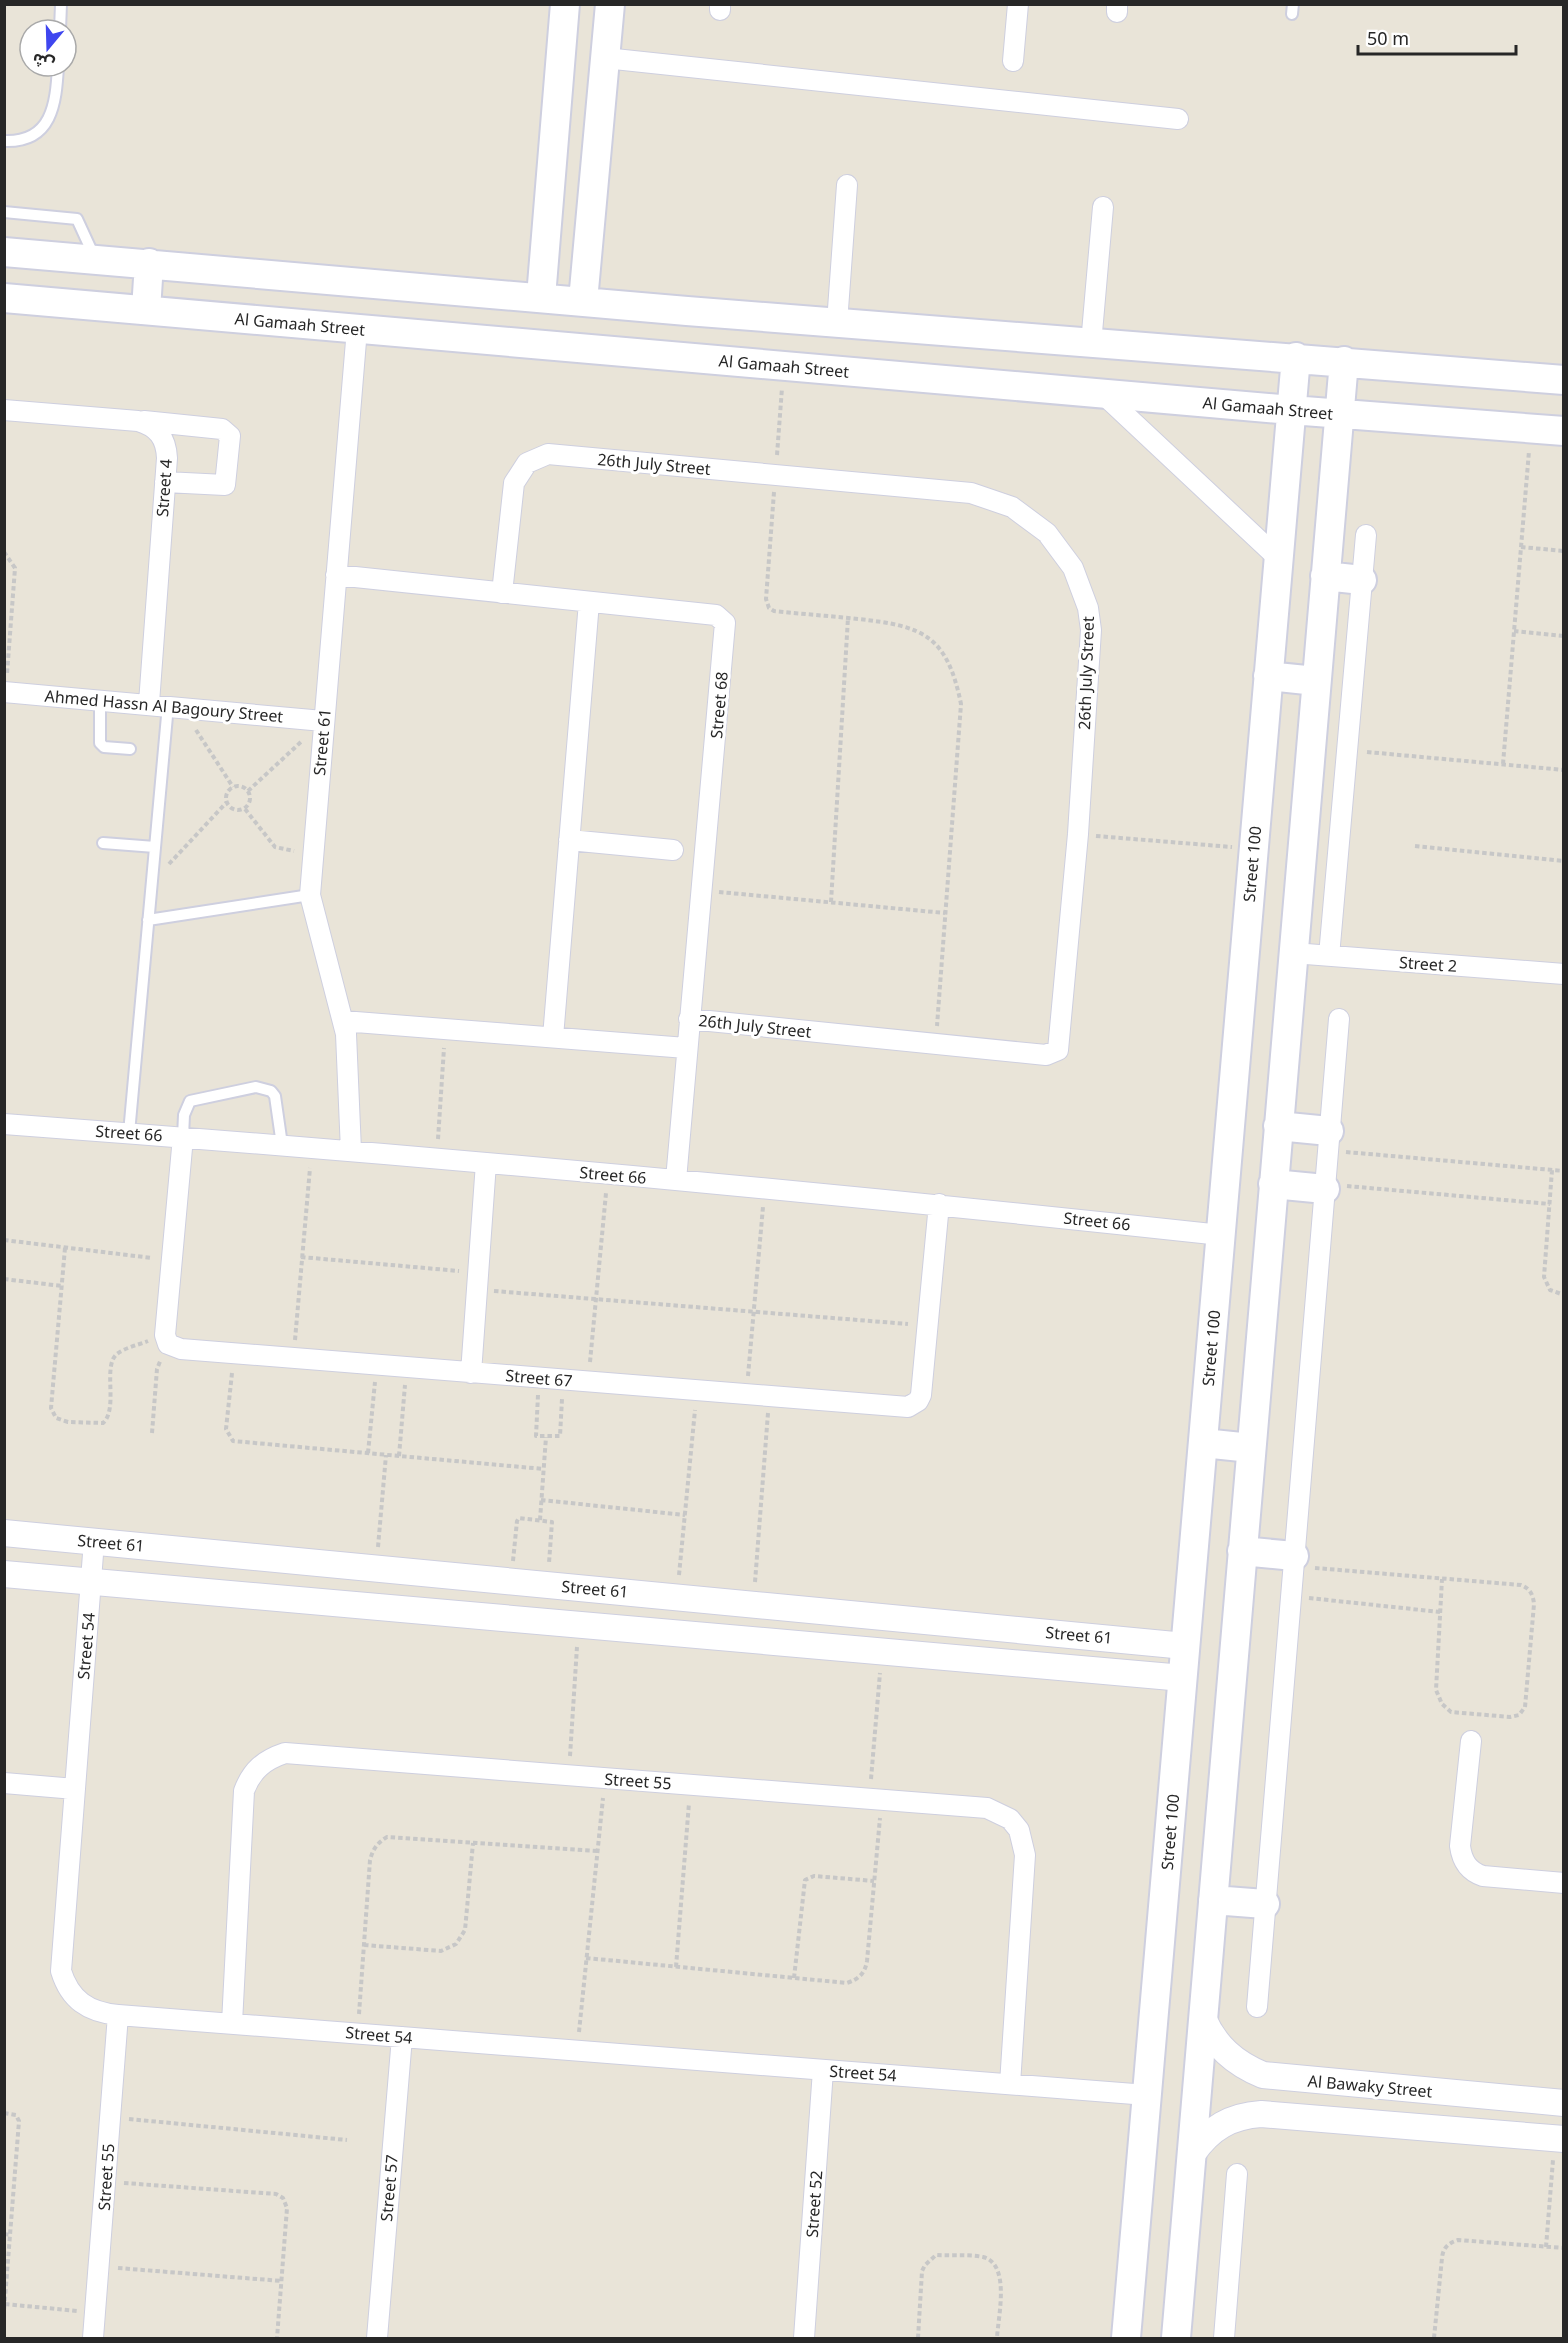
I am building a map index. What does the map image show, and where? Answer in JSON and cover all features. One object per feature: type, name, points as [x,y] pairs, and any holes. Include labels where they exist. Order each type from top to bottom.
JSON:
[{"type":"main road","points":[[541,297],[565,4]]},
{"type":"main road","points":[[583,301],[610,4]]},
{"type":"main road","points":[[4,252],[687,311],[1091,344],[1296,357],[1563,380]]},
{"type":"main road","points":[[146,310],[149,263]]},
{"type":"main road","name":"Al Gamaah Street","points":[[4,298],[1103,394],[1563,431]]},
{"type":"main road","points":[[683,357],[687,311]]},
{"type":"main road","name":"Street 100","points":[[1126,2338],[1296,357]]},
{"type":"main road","points":[[1176,2338],[1344,361]]},
{"type":"main road","points":[[1325,576],[1362,580]]},
{"type":"main road","points":[[1268,676],[1316,681]]},
{"type":"main road","points":[[1278,1126],[1328,1141]]},
{"type":"main road","points":[[1273,1184],[1325,1186]]},
{"type":"main road","points":[[1203,1443],[1251,1448]]},
{"type":"main road","points":[[1242,1551],[1294,1561]]},
{"type":"main road","points":[[1213,1900],[1265,1904]]},
{"type":"street","points":[[1013,61],[1018,4]]},
{"type":"street","points":[[605,58],[1178,119]]},
{"type":"street","points":[[837,323],[847,185]]},
{"type":"street","points":[[1091,344],[1103,207]]},
{"type":"street","name":"Street 61","points":[[351,1151],[344,1021],[310,895],[357,329]]},
{"type":"street","points":[[1103,394],[1278,558]]},
{"type":"street","name":"Street 4","points":[[4,410],[138,421],[148,424],[163,438],[166,447],[166,705]]},
{"type":"street","points":[[138,421],[222,429],[230,436],[225,485],[165,482]]},
{"type":"street","name":"26th July Street","points":[[502,593],[514,483],[527,463],[548,454],[971,493],[1012,507],[1047,533],[1061,549],[1082,587],[1091,630],[1078,834],[1058,1050],[1046,1055],[689,1019]]},
{"type":"street","points":[[1329,956],[1366,535]]},
{"type":"street","name":"Street 68","points":[[336,575],[716,615],[725,623],[675,1180]]},
{"type":"street","points":[[553,1037],[590,602]]},
{"type":"street","name":"Ahmed Hassn Al Bagoury Street","points":[[5,692],[323,721]]},
{"type":"street","points":[[569,840],[673,850]]},
{"type":"street","name":"Street 2","points":[[1293,953],[1563,974]]},
{"type":"street","points":[[1257,2007],[1339,1019]]},
{"type":"street","points":[[344,1021],[686,1048]]},
{"type":"street","name":"Street 66","points":[[4,1124],[437,1158],[939,1204],[1221,1235]]},
{"type":"street","points":[[168,1341],[171,1260],[183,1137]]},
{"type":"street","points":[[471,1372],[486,1163]]},
{"type":"street","name":"Street 67","points":[[168,1341],[234,1353],[902,1407],[914,1405],[921,1395],[939,1204]]},
{"type":"street","name":"Street 61","points":[[4,1533],[1185,1646]]},
{"type":"street","name":"Street 54","points":[[94,1541],[61,1971],[66,1987],[76,2000],[90,2009],[118,2015],[1147,2095]]},
{"type":"street","name":"Street 61","points":[[4,1574],[1184,1678]]},
{"type":"street","points":[[1470,1742],[1460,1846],[1464,1863],[1476,1874],[1483,1876],[1563,1883]]},
{"type":"street","name":"Street 55","points":[[232,2024],[244,1791],[249,1777],[259,1766],[285,1753],[987,1808],[1011,1819],[1019,1830],[1025,1855],[1010,2084]]},
{"type":"street","points":[[4,1783],[75,1789]]},
{"type":"street","name":"Street 55","points":[[93,2338],[118,2015]]},
{"type":"street","name":"Al Bawaky Street","points":[[1203,2018],[1209,2031],[1226,2054],[1250,2069],[1276,2078],[1563,2103]]},
{"type":"street","name":"Street 57","points":[[376,2338],[402,2037]]},
{"type":"street","name":"Street 52","points":[[804,2338],[823,2070]]},
{"type":"street","points":[[1275,2115],[1276,2078]]},
{"type":"street","points":[[1193,2152],[1211,2132],[1234,2119],[1254,2114],[1559,2138]]},
{"type":"street","points":[[1224,2338],[1237,2174]]},
{"type":"lane","points":[[4,141],[20,142],[38,133],[51,117],[58,78]]},
{"type":"lane","points":[[4,212],[77,219],[96,259]]},
{"type":"lane","points":[[100,699],[98,738],[100,743],[104,747],[130,749]]},
{"type":"lane","points":[[129,1134],[166,705]]},
{"type":"lane","points":[[103,843],[155,847]]},
{"type":"lane","points":[[148,920],[310,895]]},
{"type":"lane","points":[[183,1137],[184,1114],[190,1101],[256,1087],[271,1091],[275,1096],[282,1145]]},
{"type":"path","points":[[783,366],[767,605],[774,611],[894,623],[920,631],[947,659],[957,683],[961,704],[935,1043]]},
{"type":"path","points":[[1503,764],[1531,429]]},
{"type":"path","points":[[1521,548],[1563,551]]},
{"type":"path","points":[[4,552],[15,568],[5,692]]},
{"type":"path","points":[[831,902],[848,618]]},
{"type":"path","points":[[1514,631],[1563,636]]},
{"type":"path","points":[[166,705],[233,787]]},
{"type":"path","points":[[248,791],[323,721]]},
{"type":"path","points":[[1347,750],[1563,770]]},
{"type":"path","points":[[151,882],[226,803],[226,793],[233,787],[241,786],[248,791],[250,801],[245,809]]},
{"type":"path","points":[[226,803],[234,810],[245,809]]},
{"type":"path","points":[[245,809],[275,847],[292,851],[313,850]]},
{"type":"path","points":[[1078,834],[1253,849]]},
{"type":"path","points":[[1415,846],[1563,861]]},
{"type":"path","points":[[701,890],[945,913]]},
{"type":"path","points":[[437,1158],[445,1029]]},
{"type":"path","points":[[1328,1141],[1563,1171]]},
{"type":"path","points":[[293,1358],[312,1147]]},
{"type":"path","points":[[1552,1170],[1545,1281],[1550,1290],[1563,1295]]},
{"type":"path","points":[[589,1382],[607,1174]]},
{"type":"path","points":[[1325,1186],[1550,1204]]},
{"type":"path","points":[[746,1395],[765,1188]]},
{"type":"path","points":[[4,1240],[171,1260]]},
{"type":"path","points":[[65,1248],[51,1408],[62,1421],[103,1423],[108,1414],[114,1356],[168,1341]]},
{"type":"path","points":[[301,1257],[596,1299],[927,1326]]},
{"type":"path","points":[[4,1279],[62,1286]]},
{"type":"path","points":[[152,1433],[158,1370],[168,1341]]},
{"type":"path","points":[[234,1353],[226,1430],[233,1441],[544,1469]]},
{"type":"path","points":[[368,1453],[376,1365]]},
{"type":"path","points":[[399,1456],[406,1367]]},
{"type":"path","points":[[539,1378],[536,1436],[546,1437],[560,1436],[563,1380]]},
{"type":"path","points":[[677,1597],[696,1391]]},
{"type":"path","points":[[753,1604],[769,1396]]},
{"type":"path","points":[[540,1520],[546,1437]]},
{"type":"path","points":[[376,1568],[386,1455]]},
{"type":"path","points":[[541,1500],[685,1515]]},
{"type":"path","points":[[511,1581],[517,1521],[519,1518],[550,1521],[553,1524],[547,1585]]},
{"type":"path","points":[[1294,1561],[1442,1579],[1521,1585],[1532,1592],[1534,1604],[1525,1707],[1519,1715],[1510,1718],[1451,1712],[1442,1704],[1436,1690],[1442,1579]]},
{"type":"path","points":[[1291,1596],[1440,1612]]},
{"type":"path","points":[[568,1775],[578,1624]]},
{"type":"path","points":[[586,1958],[847,1983],[861,1975],[867,1961],[874,1881],[875,1799],[882,1652]]},
{"type":"path","points":[[577,2051],[605,1778]]},
{"type":"path","points":[[676,1967],[691,1785]]},
{"type":"path","points":[[357,2033],[370,1860],[380,1840],[387,1837],[597,1851]]},
{"type":"path","points":[[364,1945],[441,1951],[456,1944],[465,1930],[473,1843]]},
{"type":"path","points":[[794,1978],[805,1880],[814,1876],[874,1881]]},
{"type":"path","points":[[4,2113],[15,2115],[19,2121],[4,2310]]},
{"type":"path","points":[[110,2117],[347,2140]]},
{"type":"path","points":[[1546,2247],[1559,2138]]},
{"type":"path","points":[[105,2182],[280,2195],[287,2208],[277,2338]]},
{"type":"path","points":[[4,2234],[11,2235]]},
{"type":"path","points":[[1434,2338],[1442,2258],[1446,2246],[1451,2242],[1458,2240],[1563,2248]]},
{"type":"path","points":[[918,2338],[922,2271],[936,2255],[984,2258],[995,2265],[1001,2277],[997,2338]]},
{"type":"path","points":[[99,2267],[282,2281]]},
{"type":"path","points":[[5,2304],[95,2313]]}]
